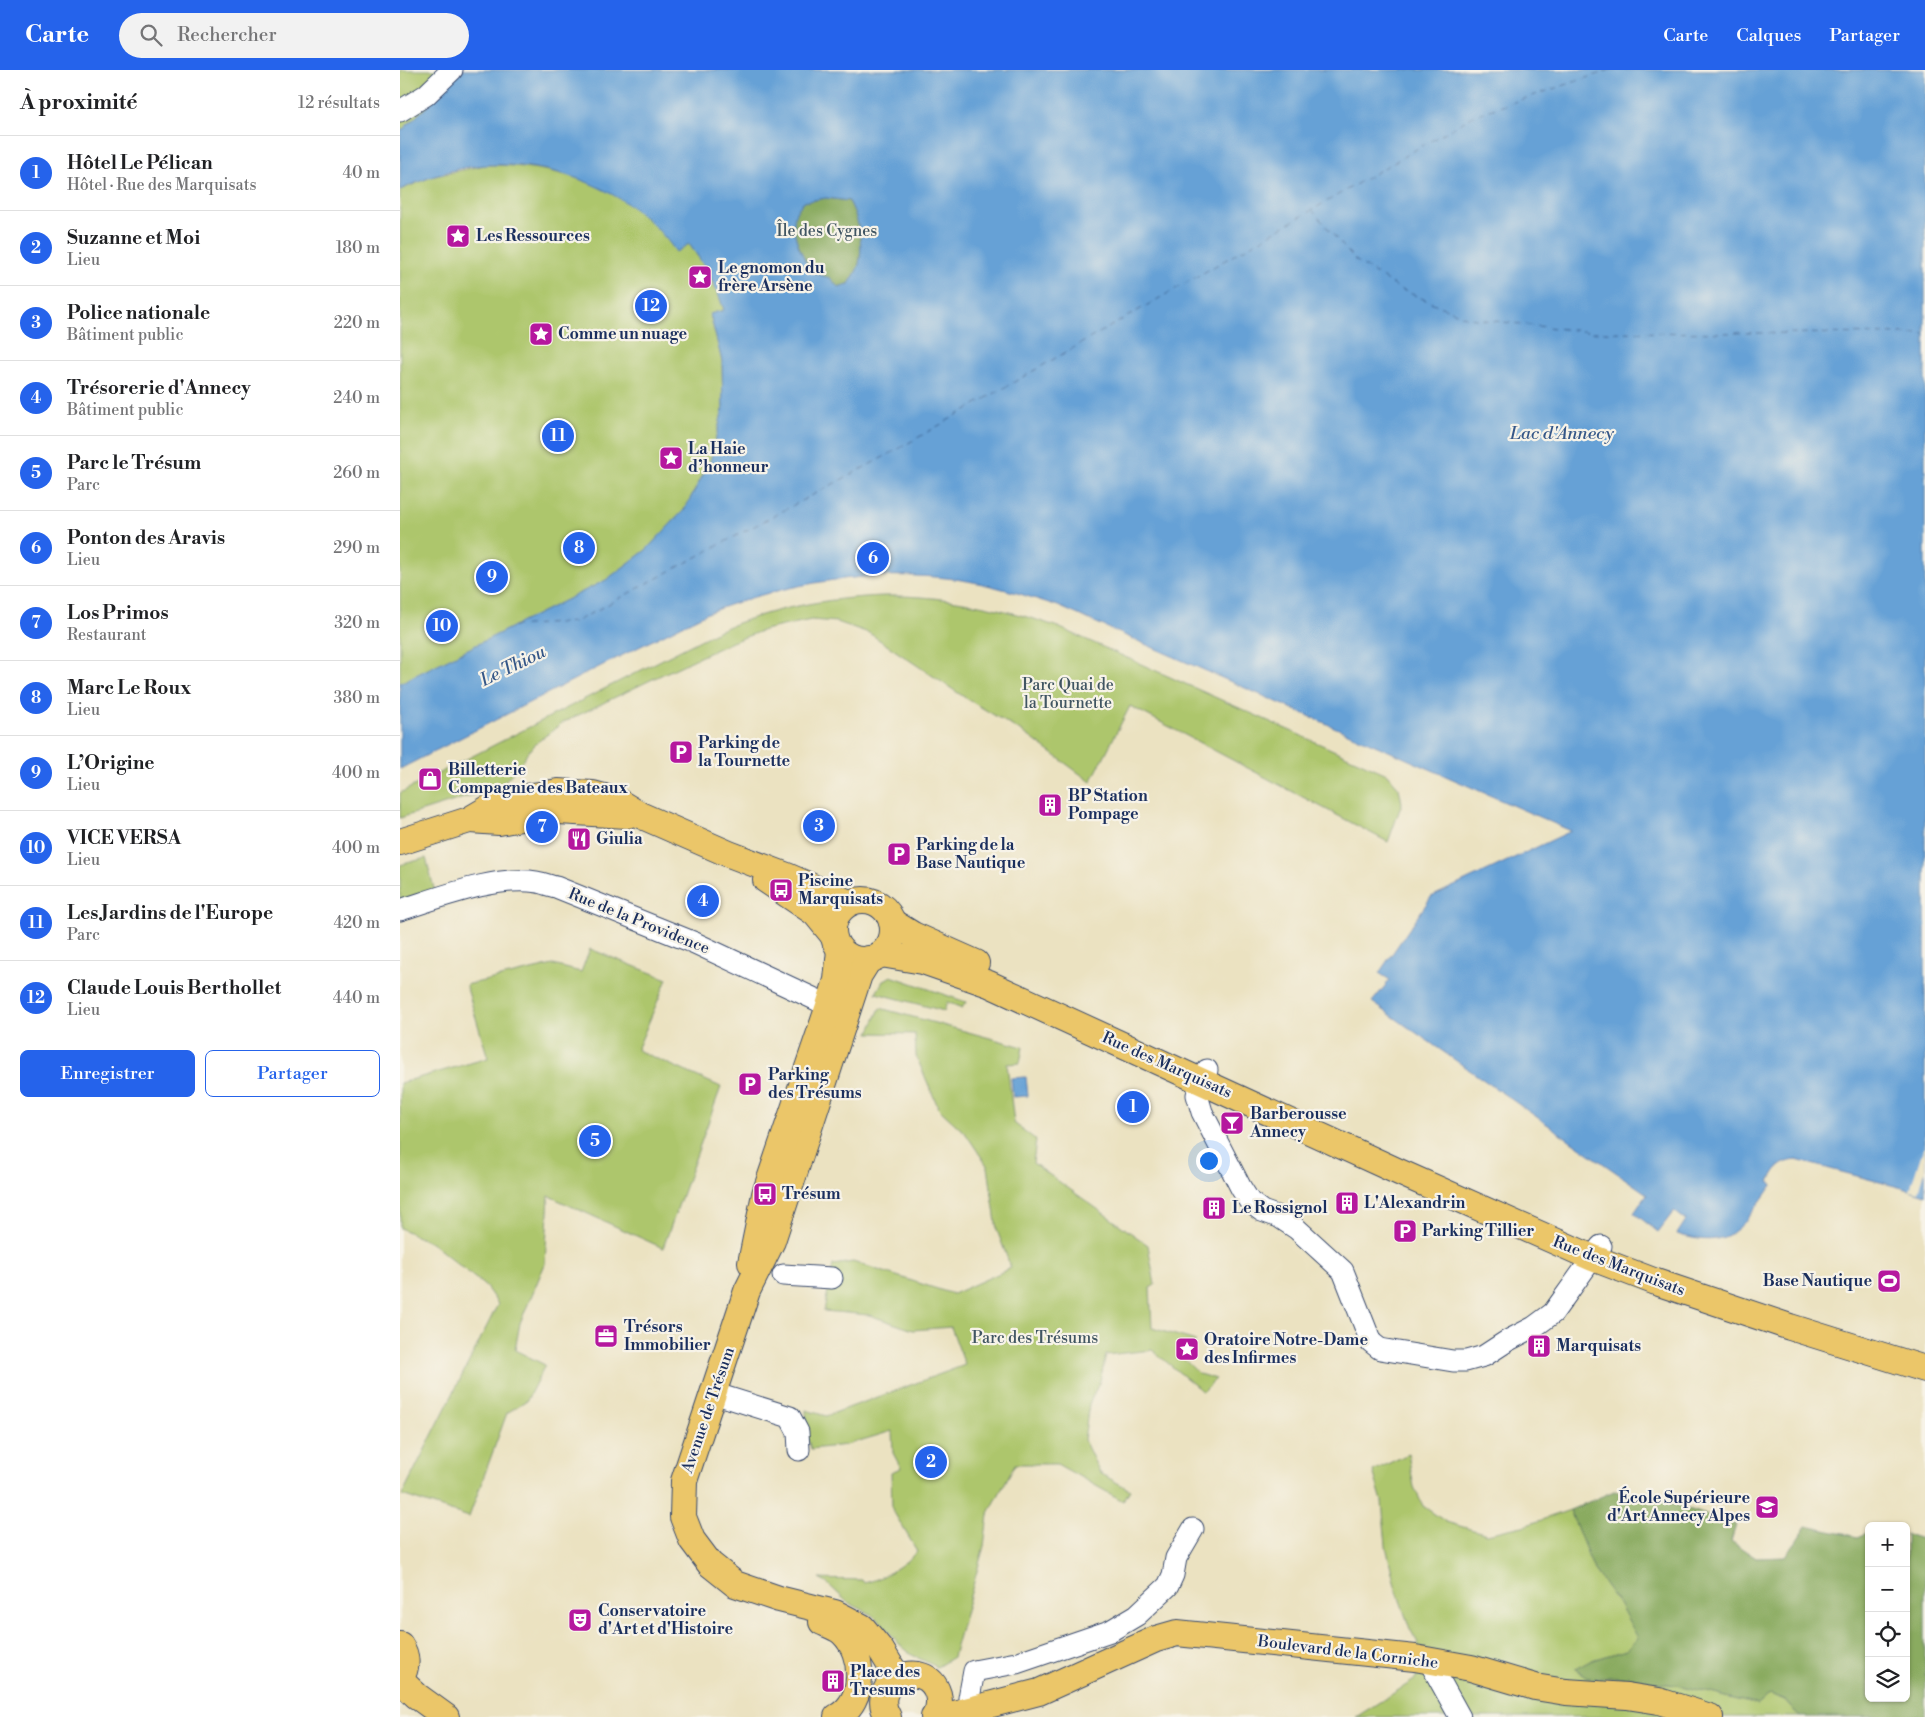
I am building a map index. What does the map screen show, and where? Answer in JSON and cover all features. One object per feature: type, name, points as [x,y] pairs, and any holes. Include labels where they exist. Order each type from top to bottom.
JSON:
[{"type":"main road","points":[[400,842],[469,820],[499,822],[558,811],[584,811],[609,815],[640,815],[849,903]]},
{"type":"main road","points":[[729,854],[814,913],[836,943],[853,959],[875,957],[891,940],[892,922],[885,910],[874,902],[860,900],[849,903],[836,916],[832,929],[836,943]]},
{"type":"main road","name":"Rue des Marquisats","points":[[892,922],[913,935],[1204,1075],[1399,1172],[1597,1252],[1656,1282],[1790,1327],[1925,1369]]},
{"type":"main road","name":"Avenue de Trésum","points":[[747,1292],[764,1194],[829,1006],[836,980],[836,943]]},
{"type":"main road","name":"Avenue de Trésum","points":[[875,957],[859,975],[772,1240],[747,1292],[684,1481],[683,1517],[692,1540],[710,1564],[736,1584],[779,1599],[835,1613],[862,1627],[881,1650],[898,1678]]},
{"type":"main road","name":"Rue des Marquisats","points":[[875,957],[923,961],[989,984],[1204,1075]]},
{"type":"main road","name":"Rue des Marquisats","points":[[1597,1252],[1657,1267],[1925,1354]]},
{"type":"main road","points":[[809,1606],[816,1618],[842,1632],[851,1643],[856,1655],[859,1670],[858,1686],[852,1704],[837,1717]]},
{"type":"main road","name":"Boulevard de la Corniche","points":[[898,1678],[912,1674],[918,1675],[925,1678],[935,1688],[947,1694],[982,1700],[1021,1698],[1039,1692],[1156,1639],[1177,1633],[1429,1661],[1471,1668],[1535,1687],[1659,1701],[1710,1717]]},
{"type":"main road","points":[[400,1645],[405,1654],[406,1663],[405,1672],[400,1680],[408,1689],[442,1716]]},
{"type":"main road","points":[[885,1716],[884,1694],[890,1684],[898,1678]]},
{"type":"main road","points":[[934,1717],[939,1705],[935,1688]]},
{"type":"main road","name":"Boulevard de la Corniche","points":[[942,1717],[982,1700]]},
{"type":"street","points":[[400,111],[426,95],[452,70]]},
{"type":"street","name":"Rue de la Providence","points":[[400,910],[447,895],[493,884],[537,882],[556,887],[702,946],[829,1006]]},
{"type":"street","points":[[829,1006],[834,1024],[834,1048]]},
{"type":"street","points":[[1204,1075],[1197,1095],[1202,1112],[1250,1202],[1262,1211],[1279,1218],[1297,1229],[1343,1271],[1371,1342],[1380,1349],[1452,1361],[1484,1356],[1534,1327],[1553,1313],[1597,1252]]},
{"type":"street","points":[[783,1275],[832,1278]]},
{"type":"street","points":[[713,1393],[790,1417],[798,1432],[799,1450]]},
{"type":"street","points":[[982,1700],[974,1671],[1016,1663],[1110,1632],[1137,1615],[1168,1586],[1173,1575],[1176,1558],[1193,1529]]},
{"type":"street","points":[[1429,1661],[1460,1717]]},
{"type":"green space","points":[[400,70],[460,70],[435,99],[400,132]]},
{"type":"green space","points":[[485,165],[540,169],[567,175],[592,184],[616,196],[638,211],[658,229],[676,251],[689,244],[709,275],[724,310],[710,314],[722,361],[723,409],[710,462],[684,510],[646,550],[606,580],[400,683],[400,190],[431,177]]},
{"type":"green space","name":"Île des Cygnes","points":[[826,198],[849,201],[857,221],[860,237],[861,252],[857,269],[849,284],[838,287],[821,274],[811,272],[798,245],[794,230],[795,215],[803,202]]},
{"type":"green space","name":"Parc Quai de la Tournette","points":[[884,596],[950,600],[994,608],[1058,627],[1387,774],[1399,788],[1402,803],[1388,842],[1130,706],[1091,782],[1027,735],[964,697],[869,633],[837,622],[811,620],[764,630],[732,642],[661,675],[562,723],[528,752],[520,765],[499,787],[400,818],[400,793],[718,631],[779,610],[841,599]]},
{"type":"green space","points":[[426,858],[435,892],[400,902],[400,865]]},
{"type":"green space","points":[[590,949],[667,979],[637,1050],[721,1087],[663,1248],[549,1196],[545,1264],[520,1323],[515,1350],[545,1365],[527,1400],[507,1413],[469,1517],[402,1495],[498,1304],[486,1287],[433,1244],[400,1228],[400,1083],[488,1058],[466,985],[553,965],[581,972]]},
{"type":"green space","points":[[891,976],[966,1002],[962,1008],[947,1002],[944,1011],[876,993],[883,981]]},
{"type":"green space","name":"Parc des Trésums","points":[[880,1008],[1023,1047],[1020,1063],[1007,1064],[1014,1123],[1036,1140],[1033,1163],[1148,1245],[1155,1285],[1150,1288],[1152,1328],[1196,1341],[1184,1359],[1199,1374],[1216,1379],[1203,1392],[1152,1350],[1106,1355],[1100,1381],[1089,1404],[1084,1440],[1100,1473],[1130,1490],[1123,1501],[1057,1464],[1015,1464],[988,1515],[984,1546],[953,1657],[937,1667],[912,1655],[899,1644],[879,1620],[847,1602],[828,1584],[819,1579],[862,1580],[864,1583],[878,1579],[893,1571],[917,1551],[892,1509],[891,1472],[901,1468],[893,1453],[892,1431],[846,1445],[811,1449],[807,1437],[806,1410],[826,1416],[965,1365],[951,1327],[913,1330],[869,1315],[824,1311],[833,1265],[853,1262],[953,1294],[1011,1268],[997,1230],[988,1167],[966,1134],[939,1109],[916,1056],[915,1034],[869,1033]]},
{"type":"green space","points":[[1408,1454],[1414,1487],[1423,1506],[1446,1522],[1487,1534],[1527,1525],[1570,1510],[1594,1570],[1621,1607],[1639,1638],[1626,1650],[1592,1660],[1576,1669],[1588,1678],[1610,1676],[1683,1686],[1758,1705],[1770,1694],[1785,1700],[1800,1717],[1356,1717],[1416,1679],[1418,1643],[1410,1629],[1395,1586],[1386,1546],[1382,1501],[1373,1471]]},
{"type":"green space","points":[[1614,1491],[1653,1497],[1736,1525],[1731,1541],[1756,1558],[1786,1557],[1806,1526],[1858,1537],[1865,1534],[1865,1702],[1910,1702],[1910,1535],[1925,1540],[1925,1717],[1800,1717],[1785,1700],[1770,1694],[1758,1705],[1683,1686],[1610,1676],[1588,1678],[1575,1669],[1592,1660],[1626,1650],[1638,1638],[1621,1607],[1594,1570],[1570,1510]]},
{"type":"water","name":"Lac d'Annecy","points":[[460,70],[1925,70],[1925,1195],[1796,1160],[1786,1162],[1776,1169],[1769,1182],[1773,1184],[1753,1212],[1735,1231],[1724,1237],[1712,1240],[1696,1239],[1677,1234],[1686,1220],[1674,1211],[1658,1232],[1634,1213],[1647,1194],[1372,1002],[1390,980],[1379,973],[1431,897],[1571,831],[1058,606],[1007,590],[955,579],[893,576],[831,581],[770,593],[696,618],[400,769],[400,683],[606,580],[646,550],[684,510],[710,462],[723,409],[722,361],[710,314],[724,310],[709,275],[689,244],[676,252],[659,231],[617,197],[568,175],[541,169],[514,165],[476,166],[442,173],[400,190],[400,132],[435,99]],"holes":[[[826,198],[849,201],[859,229],[860,259],[849,284],[838,287],[830,278],[811,272],[798,245],[794,222],[796,213],[803,202]]]},
{"type":"water","points":[[1026,1077],[1028,1096],[1013,1097],[1011,1078]]},
{"type":"pier","points":[[1925,1143],[1925,1170],[1919,1192],[1910,1190]]},
{"type":"ferry route","points":[[1610,70],[1475,115],[1312,210],[1355,260],[1400,289],[1468,318],[1590,332],[1925,334]]},
{"type":"ferry route","points":[[513,626],[575,622],[893,452],[1312,210]]},
{"type":"place","name":"Les Ressources","points":[[458,236]]},
{"type":"place","name":"Le gnomon du frère Arsène","points":[[700,277]]},
{"type":"place","name":"Claude Louis Berthollet","points":[[651,306]]},
{"type":"place","name":"Comme un nuage","points":[[541,334]]},
{"type":"place","name":"Les Jardins de l'Europe","points":[[558,436]]},
{"type":"place","name":"La Haie d’honneur","points":[[671,458]]},
{"type":"place","name":"Marc Le Roux","points":[[579,548]]},
{"type":"place","name":"Ponton des Aravis","points":[[873,558]]},
{"type":"place","name":"L’Origine","points":[[492,577]]},
{"type":"place","name":"VICE VERSA","points":[[442,626]]},
{"type":"place","name":"Parking de la Tournette","points":[[681,752]]},
{"type":"place","name":"Billetterie Compagnie des Bateaux","points":[[430,779]]},
{"type":"place","name":"BP Station Pompage","points":[[1050,805]]},
{"type":"place","name":"Police nationale","points":[[819,826]]},
{"type":"place","name":"Los Primos","points":[[542,827]]},
{"type":"place","name":"Giulia","points":[[579,839]]},
{"type":"place","name":"Parking de la Base Nautique","points":[[899,854]]},
{"type":"place","name":"Piscine Marquisats","points":[[781,890]]},
{"type":"place","name":"Trésorerie d'Annecy","points":[[703,901]]},
{"type":"place","name":"Parking des Trésums","points":[[750,1084]]},
{"type":"place","name":"Hôtel Le Pélican","points":[[1133,1107]]},
{"type":"place","name":"Barberousse Annecy","points":[[1232,1123]]},
{"type":"place","name":"Parc le Trésum","points":[[595,1141]]},
{"type":"place","name":"Trésum","points":[[765,1194]]},
{"type":"place","name":"L'Alexandrin","points":[[1347,1203]]},
{"type":"place","name":"Le Rossignol","points":[[1214,1208]]},
{"type":"place","name":"Parking Tillier","points":[[1405,1231]]},
{"type":"place","name":"Base Nautique","points":[[1889,1281]]},
{"type":"place","name":"Trésors Immobilier","points":[[606,1336]]},
{"type":"place","name":"Marquisats","points":[[1539,1346]]},
{"type":"place","name":"Oratoire Notre-Dame des Infirmes","points":[[1187,1349]]},
{"type":"place","name":"Suzanne et Moi","points":[[931,1462]]},
{"type":"place","name":"École Supérieure d'Art Annecy Alpes","points":[[1767,1507]]},
{"type":"place","name":"Conservatoire d'Art et d'Histoire","points":[[580,1620]]},
{"type":"place","name":"Place des Tresums","points":[[833,1681]]},
{"type":"water label","name":"Le Thiou","points":[[513,666]]}]
